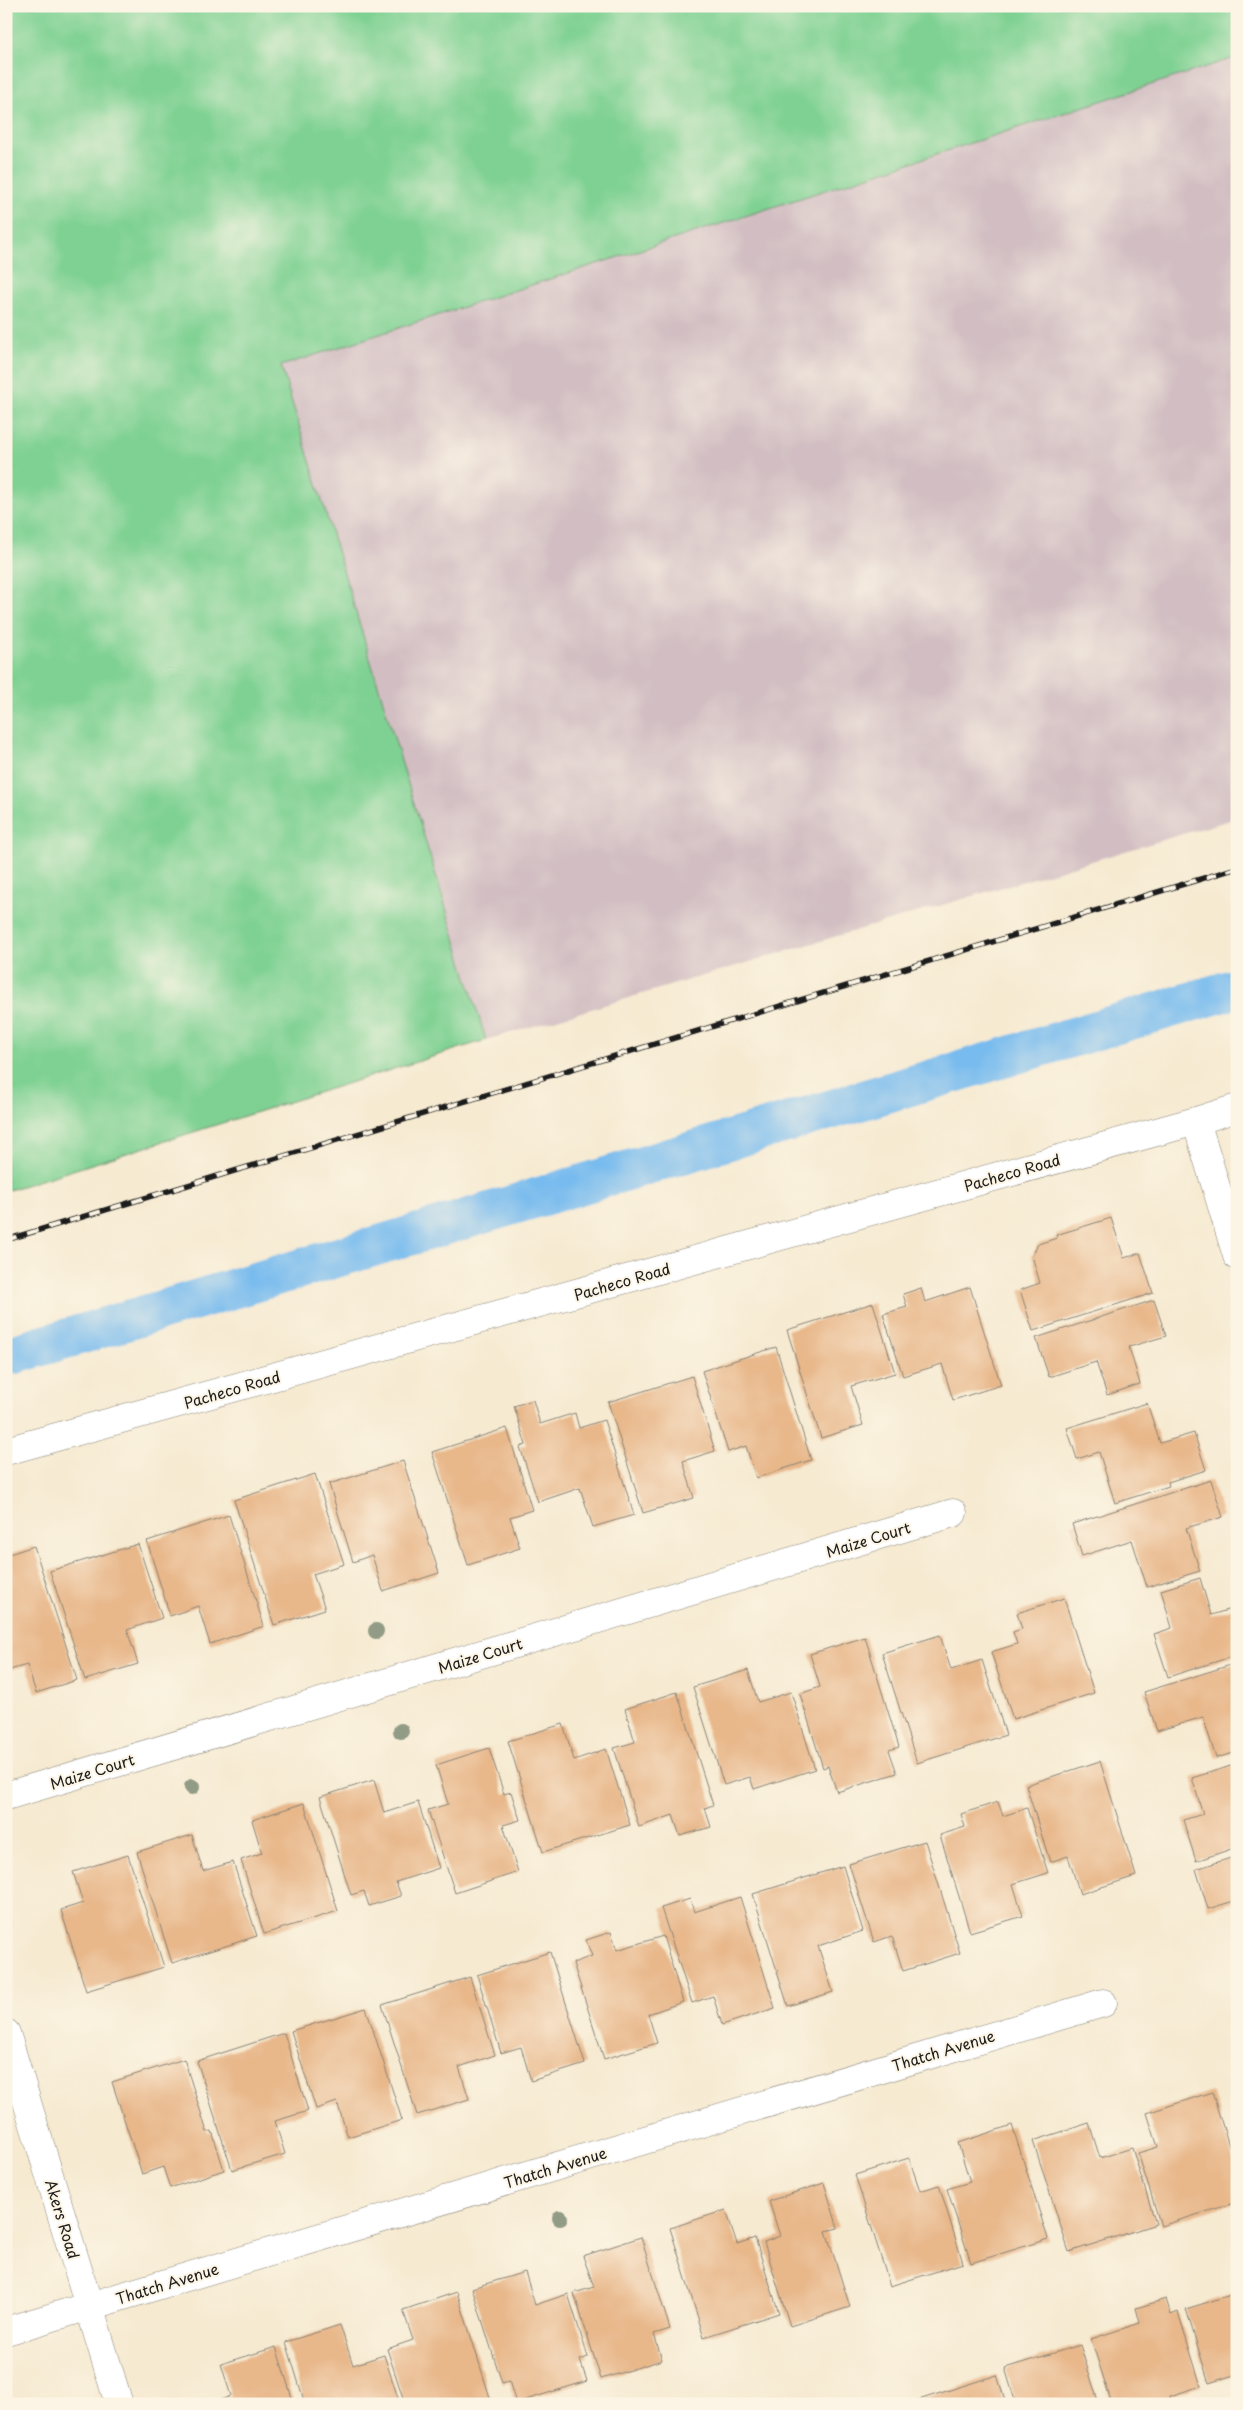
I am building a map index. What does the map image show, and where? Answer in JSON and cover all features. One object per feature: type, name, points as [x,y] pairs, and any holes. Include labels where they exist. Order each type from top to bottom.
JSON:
[{"type":"street","name":"Pacheco Road","points":[[6,1451],[1196,1121],[1237,1108]]},
{"type":"street","points":[[1196,1121],[1237,1256]]},
{"type":"street","name":"Maize Court","points":[[6,1796],[953,1513]]},
{"type":"street","name":"Thatch Avenue","points":[[6,2331],[1103,2002]]},
{"type":"street","name":"Akers Road","points":[[6,2034],[120,2404]]},
{"type":"shaded area","points":[[1237,57],[1237,818],[486,1040],[280,366]]},
{"type":"green space","points":[[6,6],[1237,6],[1237,57],[281,366],[486,1040],[6,1191]]},
{"type":"building","points":[[1111,1218],[1124,1258],[1140,1253],[1153,1293],[1033,1331],[1020,1290],[1040,1283],[1032,1256],[1038,1244],[1057,1238],[1056,1235]]},
{"type":"building","points":[[970,1287],[1001,1385],[953,1400],[942,1364],[903,1376],[883,1314],[907,1307],[903,1294],[921,1288],[925,1302]]},
{"type":"building","points":[[1154,1300],[1166,1336],[1129,1347],[1140,1384],[1107,1395],[1096,1362],[1049,1377],[1036,1338]]},
{"type":"building","points":[[873,1303],[895,1373],[851,1386],[863,1425],[821,1438],[787,1330]]},
{"type":"building","points":[[776,1347],[811,1460],[756,1478],[746,1446],[728,1452],[702,1371]]},
{"type":"building","points":[[692,1376],[715,1451],[683,1461],[694,1498],[643,1513],[608,1402]]},
{"type":"building","points":[[533,1400],[540,1424],[575,1413],[579,1428],[604,1420],[634,1515],[593,1527],[580,1488],[538,1502],[520,1447],[526,1445],[514,1406]]},
{"type":"building","points":[[1147,1403],[1160,1443],[1194,1433],[1206,1470],[1168,1482],[1169,1486],[1115,1503],[1099,1452],[1077,1459],[1067,1428]]},
{"type":"building","points":[[507,1428],[532,1510],[510,1517],[520,1548],[468,1565],[432,1452]]},
{"type":"building","points":[[403,1461],[439,1573],[383,1591],[372,1555],[353,1562],[329,1484]]},
{"type":"building","points":[[315,1474],[344,1564],[313,1574],[325,1609],[274,1625],[234,1500]]},
{"type":"building","points":[[1211,1480],[1223,1517],[1186,1528],[1200,1571],[1147,1587],[1132,1540],[1082,1556],[1072,1524]]},
{"type":"building","points":[[229,1515],[264,1626],[210,1644],[198,1606],[170,1616],[147,1541]]},
{"type":"building","points":[[138,1544],[162,1618],[127,1630],[138,1664],[85,1680],[50,1571]]},
{"type":"building","points":[[34,1546],[77,1680],[36,1693],[27,1665],[6,1671],[6,1555]]},
{"type":"building","points":[[1200,1578],[1211,1615],[1237,1607],[1237,1655],[1168,1677],[1154,1634],[1172,1628],[1161,1590]]},
{"type":"building","points":[[1064,1598],[1094,1693],[1013,1719],[991,1652],[1017,1644],[1013,1632],[1022,1629],[1017,1613]]},
{"type":"building","points":[[940,1635],[951,1670],[982,1660],[1006,1735],[917,1763],[882,1653]]},
{"type":"building","points":[[865,1637],[899,1747],[889,1750],[897,1773],[837,1792],[828,1766],[823,1768],[800,1694],[820,1687],[810,1654]]},
{"type":"building","points":[[1237,1663],[1237,1752],[1216,1758],[1203,1717],[1157,1731],[1144,1692]]},
{"type":"building","points":[[748,1670],[758,1702],[791,1692],[815,1769],[754,1789],[750,1777],[724,1785],[693,1687]]},
{"type":"building","points":[[677,1692],[713,1805],[705,1808],[711,1827],[680,1836],[673,1815],[639,1827],[614,1748],[635,1742],[625,1709]]},
{"type":"building","points":[[563,1724],[574,1760],[606,1749],[630,1825],[543,1852],[508,1741]]},
{"type":"building","points":[[489,1748],[504,1794],[511,1792],[520,1820],[503,1825],[518,1872],[455,1893],[428,1810],[448,1804],[436,1765]]},
{"type":"building","points":[[1100,1761],[1136,1876],[1080,1894],[1068,1856],[1050,1862],[1026,1785]]},
{"type":"building","points":[[1237,1764],[1237,1847],[1196,1861],[1183,1820],[1203,1814],[1192,1778]]},
{"type":"building","points":[[374,1780],[384,1813],[418,1802],[439,1868],[396,1882],[401,1896],[369,1906],[364,1891],[351,1895],[320,1797]]},
{"type":"building","points":[[998,1802],[1003,1816],[1027,1808],[1048,1873],[1013,1884],[1023,1916],[970,1932],[940,1835],[965,1827],[961,1814]]},
{"type":"building","points":[[304,1803],[338,1911],[264,1934],[241,1860],[262,1853],[252,1820]]},
{"type":"building","points":[[192,1835],[203,1871],[233,1862],[257,1936],[172,1963],[137,1852]]},
{"type":"building","points":[[925,1841],[960,1953],[903,1971],[892,1936],[874,1942],[849,1864]]},
{"type":"building","points":[[128,1855],[164,1967],[86,1991],[61,1910],[83,1903],[73,1872]]},
{"type":"building","points":[[1237,1856],[1237,1900],[1208,1909],[1196,1869]]},
{"type":"building","points":[[843,1866],[863,1931],[818,1946],[833,1992],[788,2006],[753,1894]]},
{"type":"building","points":[[740,1897],[775,2008],[722,2025],[713,1996],[692,2003],[661,1908],[690,1899],[694,1912]]},
{"type":"building","points":[[611,1932],[617,1950],[663,1936],[683,2002],[648,2014],[657,2043],[604,2059],[573,1963],[592,1956],[586,1940]]},
{"type":"building","points":[[550,1952],[585,2064],[531,2081],[521,2047],[501,2053],[477,1975]]},
{"type":"building","points":[[470,1977],[495,2055],[459,2067],[469,2099],[417,2115],[382,2005]]},
{"type":"building","points":[[366,2008],[402,2120],[348,2137],[337,2102],[316,2109],[291,2031]]},
{"type":"building","points":[[284,2033],[308,2111],[275,2121],[285,2154],[232,2170],[197,2061]]},
{"type":"building","points":[[184,2059],[207,2132],[212,2131],[224,2170],[170,2188],[163,2167],[142,2174],[112,2082]]},
{"type":"building","points":[[1212,2092],[1237,2171],[1237,2202],[1161,2226],[1138,2153],[1158,2147],[1147,2113]]},
{"type":"building","points":[[1089,2123],[1100,2158],[1132,2148],[1156,2224],[1069,2252],[1033,2141]]},
{"type":"building","points":[[1012,2125],[1048,2239],[971,2263],[947,2189],[970,2182],[958,2143]]},
{"type":"building","points":[[909,2158],[920,2191],[939,2185],[963,2263],[890,2286],[855,2175]]},
{"type":"building","points":[[824,2183],[838,2228],[826,2231],[850,2307],[790,2326],[764,2242],[780,2236],[769,2201]]},
{"type":"building","points":[[726,2210],[737,2244],[755,2238],[779,2313],[704,2337],[670,2228]]},
{"type":"building","points":[[641,2237],[670,2329],[654,2334],[662,2360],[601,2379],[574,2293],[594,2287],[583,2256]]},
{"type":"building","points":[[525,2272],[535,2305],[568,2294],[588,2357],[580,2360],[587,2381],[516,2403],[509,2381],[502,2383],[472,2288]]},
{"type":"building","points":[[457,2292],[492,2404],[405,2404],[387,2349],[413,2340],[403,2310]]},
{"type":"building","points":[[1237,2293],[1237,2374],[1209,2383],[1186,2309]]},
{"type":"building","points":[[1166,2299],[1171,2315],[1178,2312],[1201,2386],[1170,2396],[1172,2404],[1112,2404],[1091,2339],[1140,2323],[1136,2308]]},
{"type":"building","points":[[340,2325],[353,2365],[384,2355],[400,2404],[305,2404],[286,2342]]},
{"type":"building","points":[[1080,2345],[1099,2404],[1016,2404],[1005,2368]]},
{"type":"building","points":[[276,2347],[294,2404],[210,2404],[231,2396],[221,2364]]},
{"type":"building","points":[[997,2375],[1006,2404],[909,2404],[909,2403]]},
{"type":"waterway","points":[[15,1354],[1237,988]]},
{"type":"railway","points":[[6,1240],[1237,868]]}]
